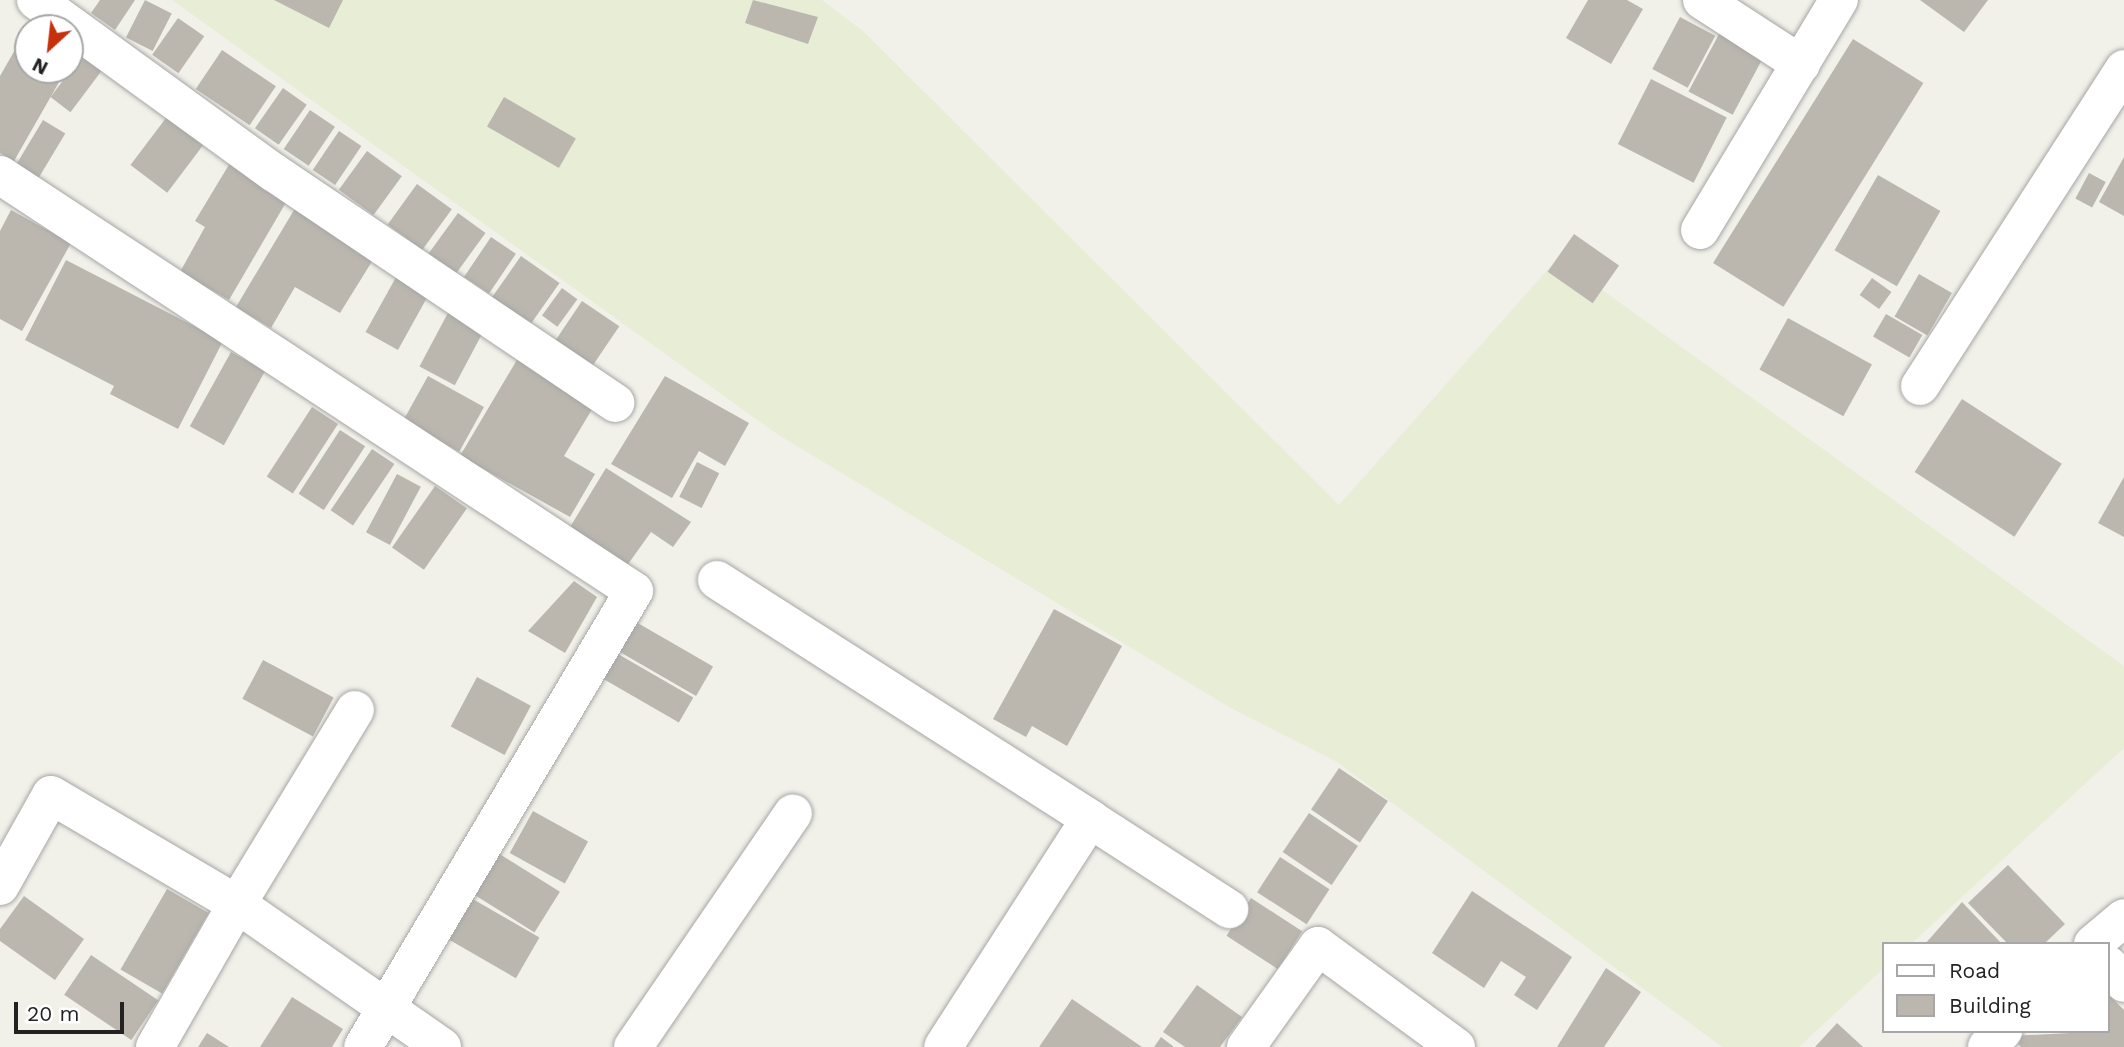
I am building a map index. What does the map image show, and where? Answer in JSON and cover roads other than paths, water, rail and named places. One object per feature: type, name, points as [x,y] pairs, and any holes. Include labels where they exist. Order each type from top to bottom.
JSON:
[{"type":"street","points":[[36,0],[273,172],[615,403]]},
{"type":"street","points":[[1702,0],[1801,64]]},
{"type":"street","points":[[1700,230],[1839,0]]},
{"type":"street","points":[[1920,386],[2124,69]]},
{"type":"street","points":[[0,175],[634,591],[363,1047]]},
{"type":"street","points":[[717,580],[1229,909]]},
{"type":"street","points":[[155,1047],[237,904],[355,710]]},
{"type":"street","points":[[0,886],[51,795],[237,904],[442,1047]]},
{"type":"street","points":[[633,1047],[793,813]]},
{"type":"street","points":[[943,1047],[1090,819]]},
{"type":"street","points":[[2095,942],[2124,918]]},
{"type":"street","points":[[1246,1047],[1318,946],[1456,1047]]},
{"type":"street","points":[[2110,967],[2124,983]]},
{"type":"street","points":[[1987,1047],[2001,1033]]}]
